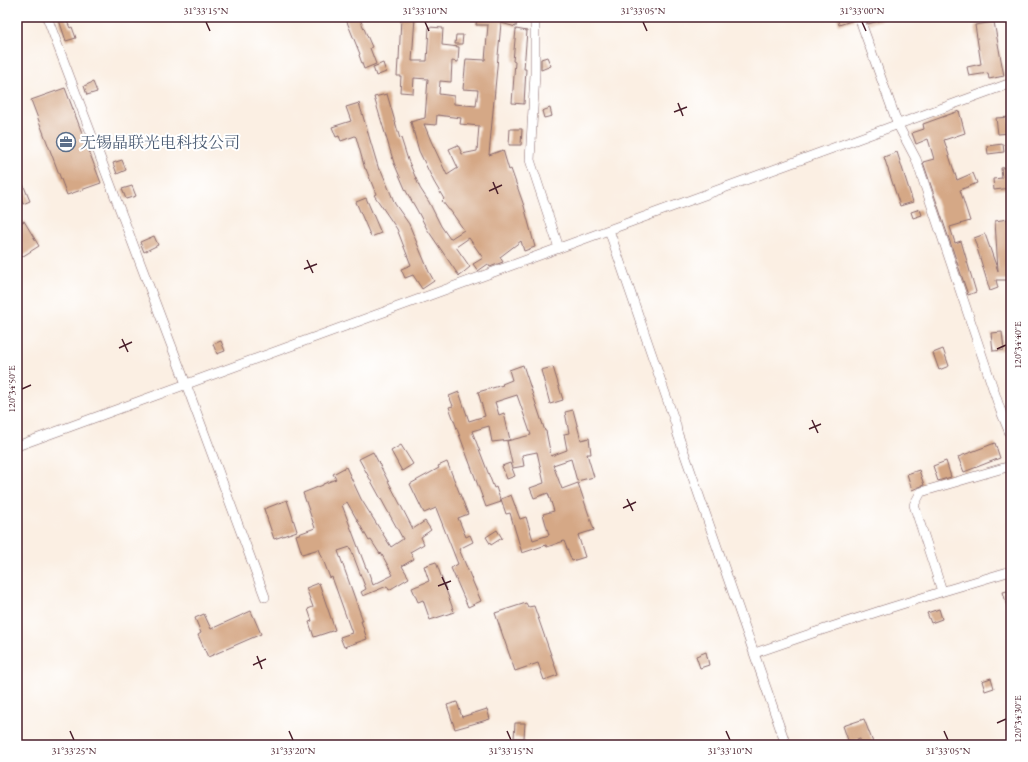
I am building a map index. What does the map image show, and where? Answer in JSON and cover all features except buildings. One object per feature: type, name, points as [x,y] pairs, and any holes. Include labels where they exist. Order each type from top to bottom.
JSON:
[{"type":"street","points":[[47,17],[186,384],[264,597]]},
{"type":"street","points":[[860,17],[898,125],[916,159],[1000,409],[1011,436]]},
{"type":"street","points":[[535,21],[535,74],[530,160],[559,248]]},
{"type":"street","points":[[17,446],[1011,83]]},
{"type":"street","points":[[609,230],[676,425],[677,432],[786,745]]},
{"type":"street","points":[[942,591],[914,505],[921,492],[1007,467],[1011,464]]},
{"type":"street","points":[[755,653],[833,625],[1011,571]]},
{"type":"place","name":"无锡晶联光电科技公司","points":[[66,142]]}]
